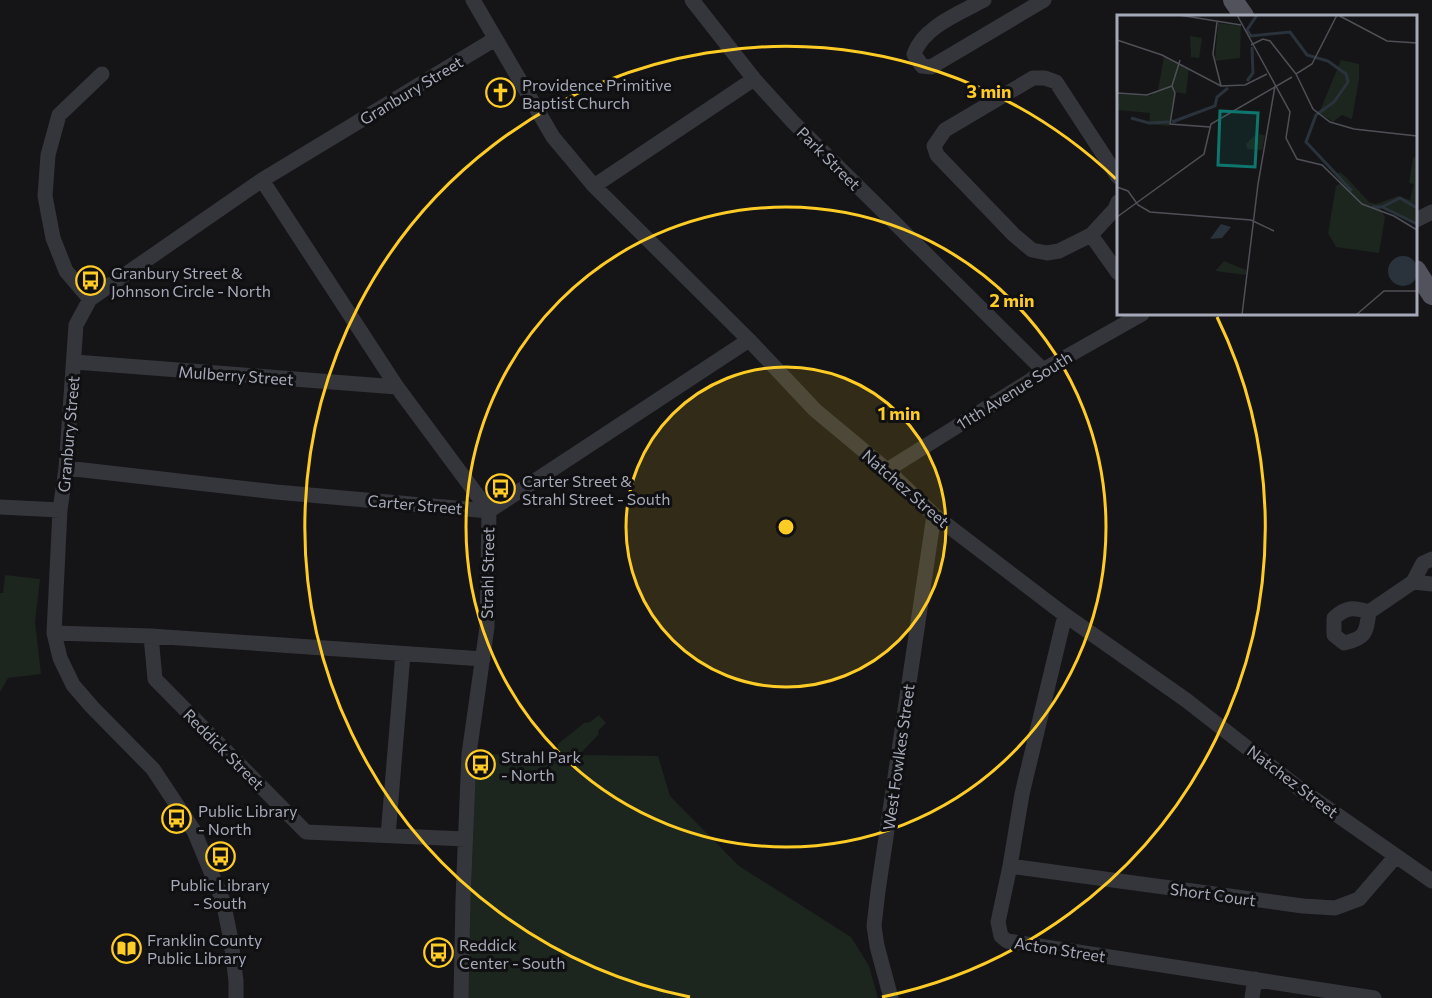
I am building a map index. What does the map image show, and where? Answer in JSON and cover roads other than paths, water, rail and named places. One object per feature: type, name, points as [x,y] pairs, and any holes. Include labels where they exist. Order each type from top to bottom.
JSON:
[{"type":"main road","points":[[1233,0],[1243,15]]},
{"type":"main road","points":[[1417,272],[1432,295]]},
{"type":"street","name":"Natchez Street","points":[[474,0],[553,137],[594,186],[749,340],[815,410],[887,470],[934,515],[1065,615],[1186,700],[1300,789],[1432,880]]},
{"type":"street","name":"Park Street","points":[[692,0],[754,79],[793,122],[1043,370]]},
{"type":"street","points":[[984,0],[943,22],[918,44],[914,54],[922,66],[931,67],[1044,0]]},
{"type":"street","name":"Granbury Street","points":[[236,998],[231,940],[224,901],[194,831],[153,769],[73,686],[60,658],[54,633],[60,510],[66,468],[76,325],[90,299],[262,180],[495,39]]},
{"type":"street","points":[[90,299],[66,271],[53,238],[45,196],[48,155],[59,115],[102,74]]},
{"type":"street","points":[[1117,174],[1056,82],[1045,78],[1033,78],[945,130],[934,146],[937,155],[1014,235],[1032,250],[1047,253],[1059,251],[1091,235],[1117,206]]},
{"type":"street","points":[[594,186],[754,79]]},
{"type":"street","name":"Strahl Street","points":[[262,180],[398,387],[489,511],[487,627],[469,754],[461,998]]},
{"type":"street","points":[[1417,220],[1432,212]]},
{"type":"street","points":[[1091,235],[1117,270]]},
{"type":"street","name":"11th Avenue South","points":[[887,470],[1031,380],[1043,370],[1141,315]]},
{"type":"street","points":[[489,511],[749,340]]},
{"type":"street","name":"Mulberry Street","points":[[75,362],[398,387]]},
{"type":"street","name":"Carter Street","points":[[66,468],[276,492],[489,511]]},
{"type":"street","points":[[0,507],[60,510]]},
{"type":"street","name":"West Fowlkes Street","points":[[891,998],[874,926],[934,515]]},
{"type":"street","points":[[1369,612],[1413,582],[1423,563],[1432,559]]},
{"type":"street","points":[[1413,582],[1432,584]]},
{"type":"street","name":"Acton Street","points":[[1065,615],[1022,794],[998,922],[1001,936],[1007,941],[1374,998]]},
{"type":"street","points":[[54,633],[151,636],[483,659]]},
{"type":"street","name":"Reddick Street","points":[[151,636],[155,679],[306,832],[465,839]]},
{"type":"street","points":[[388,836],[403,654]]},
{"type":"street","name":"Short Court","points":[[1010,866],[1303,906],[1335,908],[1359,899],[1396,856]]},
{"type":"street","points":[[1252,998],[1255,979]]},
{"type":"place","name":"Providence Primitive Baptist Church","points":[[501,93]]},
{"type":"place","name":"Granbury Street & Johnson Circle - North","points":[[90,281]]},
{"type":"place","name":"Carter Street & Strahl Street - South","points":[[501,489]]},
{"type":"place","name":"Strahl Park - North","points":[[480,765]]},
{"type":"place","name":"Public Library - North","points":[[177,819]]},
{"type":"place","name":"Public Library - South","points":[[220,856]]},
{"type":"place","name":"Franklin County Public Library","points":[[126,948]]},
{"type":"place","name":"Reddick Center - South","points":[[438,953]]}]
